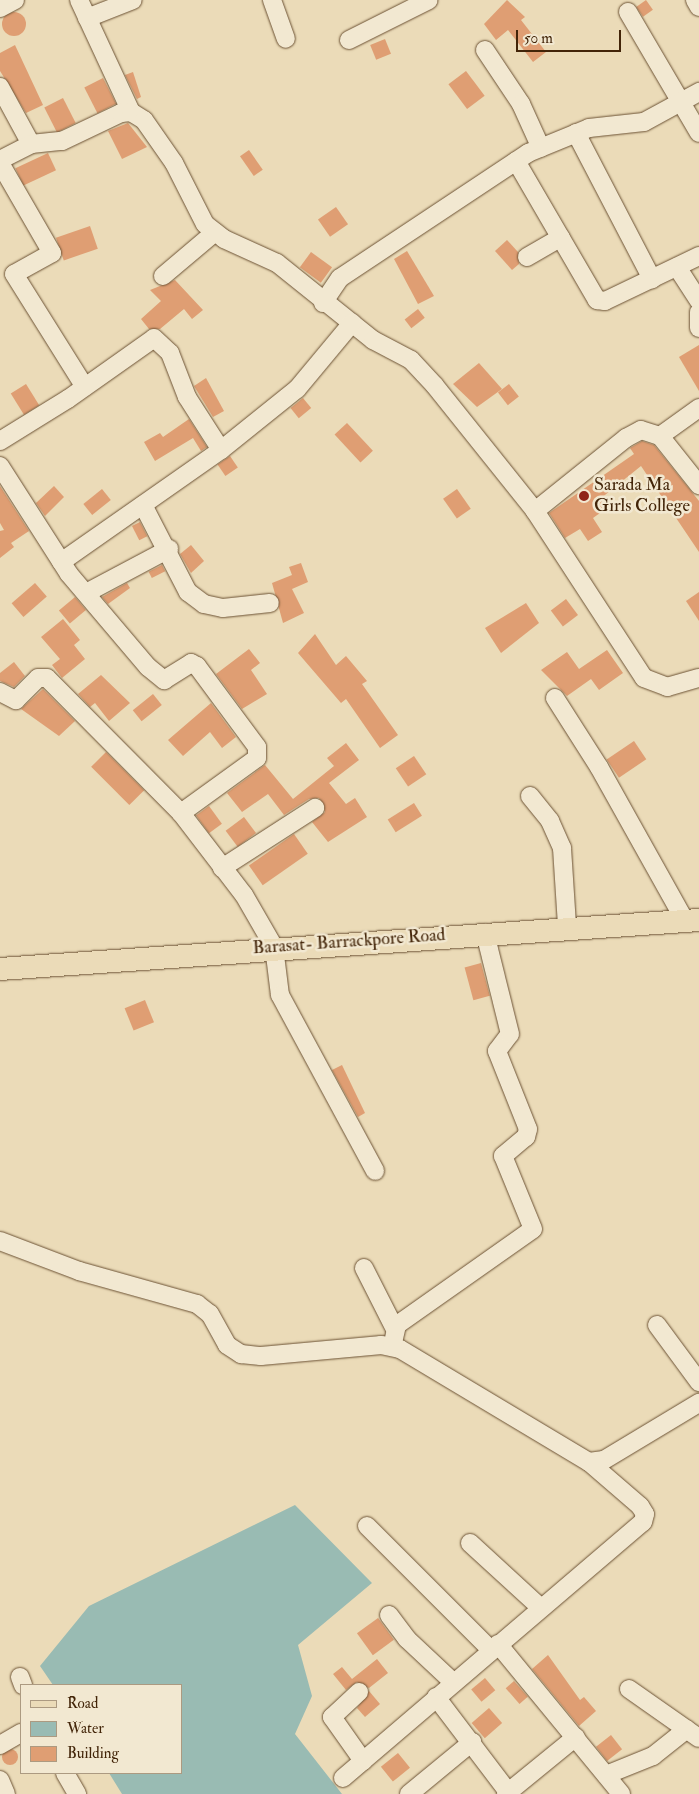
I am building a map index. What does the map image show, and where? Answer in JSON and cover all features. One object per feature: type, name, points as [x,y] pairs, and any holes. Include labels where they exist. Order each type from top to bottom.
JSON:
[{"type":"main road","name":"Barasat- Barrackpore Road","points":[[0,969],[567,926],[692,920]]},
{"type":"street","points":[[0,8],[15,0]]},
{"type":"street","points":[[79,0],[131,112],[144,120],[174,163],[205,224],[215,232],[277,263],[323,303],[411,360],[535,511],[644,678],[667,687],[699,678]]},
{"type":"street","points":[[87,18],[133,0]]},
{"type":"street","points":[[272,0],[286,39]]},
{"type":"street","points":[[349,40],[428,0]]},
{"type":"street","points":[[695,0],[699,7]]},
{"type":"street","points":[[628,12],[683,102],[699,133]]},
{"type":"street","points":[[485,50],[521,104],[541,148]]},
{"type":"street","points":[[0,87],[30,144]]},
{"type":"street","points":[[323,303],[340,278],[516,161],[576,133],[644,122],[699,92]]},
{"type":"street","points":[[85,387],[14,274],[52,254],[0,161],[30,144],[62,141],[131,112]]},
{"type":"street","points":[[576,133],[652,279]]},
{"type":"street","points":[[516,161],[597,300],[605,302],[699,256]]},
{"type":"street","points":[[163,276],[215,232]]},
{"type":"street","points":[[526,258],[561,238]]},
{"type":"street","points":[[677,267],[699,302]]},
{"type":"street","points":[[699,312],[699,328]]},
{"type":"street","points":[[61,562],[221,450],[297,389],[352,323]]},
{"type":"street","points":[[0,441],[85,387],[154,338],[170,353],[187,397],[221,450]]},
{"type":"street","points":[[660,436],[699,408]]},
{"type":"street","points":[[535,511],[626,438],[641,430],[660,436],[699,485]]},
{"type":"street","points":[[0,466],[61,562],[161,678],[167,679],[191,663],[197,666],[257,747],[257,758],[181,813]]},
{"type":"street","points":[[143,505],[169,550],[183,586],[204,604],[248,608],[270,602]]},
{"type":"street","points":[[88,592],[169,550]]},
{"type":"street","points":[[0,692],[6,699],[16,700],[38,678],[46,678],[181,813],[222,868],[274,947],[280,995],[375,1170]]},
{"type":"street","points":[[555,698],[692,920]]},
{"type":"street","points":[[530,796],[550,821],[562,848],[567,926]]},
{"type":"street","points":[[222,868],[315,808]]},
{"type":"street","points":[[395,1329],[533,1229],[503,1156],[528,1129],[497,1051],[510,1034],[485,933]]},
{"type":"street","points":[[0,1241],[79,1271],[197,1304],[210,1314],[233,1350],[248,1356],[392,1347],[589,1462],[640,1506],[645,1514],[643,1522],[494,1647],[343,1778]]},
{"type":"street","points":[[364,1268],[395,1329],[392,1347]]},
{"type":"street","points":[[656,1325],[699,1382]]},
{"type":"street","points":[[589,1462],[604,1460],[699,1403]]},
{"type":"street","points":[[367,1526],[494,1647],[576,1737],[613,1788],[653,1756],[693,1734],[629,1689]]},
{"type":"street","points":[[470,1543],[541,1608]]},
{"type":"street","points":[[389,1615],[407,1639],[454,1683]]},
{"type":"street","points":[[359,1692],[332,1717],[363,1760]]},
{"type":"street","points":[[436,1697],[509,1793],[576,1737]]},
{"type":"street","points":[[0,1745],[20,1734]]},
{"type":"street","points":[[409,1794],[472,1742]]},
{"type":"street","points":[[66,1774],[77,1794]]},
{"type":"street","points":[[0,1780],[6,1794]]},
{"type":"water","points":[[295,1505],[372,1583],[298,1645],[312,1696],[295,1734],[342,1794],[122,1794],[110,1774],[182,1774],[182,1684],[52,1684],[40,1666],[89,1606]]},
{"type":"building","points":[[507,0],[525,17],[521,20],[546,52],[533,62],[508,30],[496,40],[484,24]]},
{"type":"building","points":[[646,0],[653,10],[643,17],[636,7]]},
{"type":"building","points":[[14,12],[22,16],[26,24],[22,32],[14,36],[6,32],[2,24],[6,16]]},
{"type":"building","points":[[385,39],[391,54],[376,60],[370,45]]},
{"type":"building","points":[[15,45],[43,105],[26,113],[0,71],[0,53]]},
{"type":"building","points":[[466,71],[485,96],[467,109],[448,84]]},
{"type":"building","points":[[133,72],[141,97],[137,99],[125,75]]},
{"type":"building","points":[[103,78],[116,104],[97,113],[84,88]]},
{"type":"building","points":[[63,98],[76,123],[57,132],[44,108]]},
{"type":"building","points":[[128,123],[147,147],[122,159],[108,131]]},
{"type":"building","points":[[249,150],[263,170],[254,176],[240,156]]},
{"type":"building","points":[[48,153],[56,170],[23,185],[15,168]]},
{"type":"building","points":[[336,207],[348,224],[330,237],[318,220]]},
{"type":"building","points":[[90,226],[98,249],[64,260],[56,238]]},
{"type":"building","points":[[507,240],[518,252],[519,264],[512,270],[495,251]]},
{"type":"building","points":[[407,251],[434,296],[418,304],[394,259]]},
{"type":"building","points":[[311,252],[332,267],[321,283],[300,267]]},
{"type":"building","points":[[175,280],[203,310],[192,319],[184,309],[160,329],[149,329],[141,319],[161,301],[150,290]]},
{"type":"building","points":[[418,309],[425,318],[411,328],[405,319]]},
{"type":"building","points":[[699,345],[699,391],[679,357]]},
{"type":"building","points":[[479,363],[502,389],[477,407],[453,384]]},
{"type":"building","points":[[206,378],[224,411],[213,417],[194,386]]},
{"type":"building","points":[[26,384],[39,405],[24,415],[11,394]]},
{"type":"building","points":[[509,384],[519,397],[508,405],[498,393]]},
{"type":"building","points":[[303,398],[311,408],[299,418],[291,408]]},
{"type":"building","points":[[189,419],[207,447],[201,451],[193,438],[155,461],[144,442],[160,433],[163,437]]},
{"type":"building","points":[[347,423],[373,451],[360,462],[335,435]]},
{"type":"building","name":"Sarada Ma Girls College","points":[[642,441],[654,445],[699,501],[699,552],[641,466],[600,499],[607,508],[593,518],[602,532],[588,541],[580,529],[565,538],[549,513],[634,454],[630,448]]},
{"type":"building","points":[[230,456],[238,468],[225,476],[218,464]]},
{"type":"building","points":[[0,486],[29,531],[11,543],[14,547],[0,558],[0,531],[4,530],[0,523]]},
{"type":"building","points":[[54,486],[64,497],[45,516],[36,503]]},
{"type":"building","points":[[102,489],[111,500],[92,515],[83,504]]},
{"type":"building","points":[[457,489],[471,509],[457,518],[443,499]]},
{"type":"building","points":[[140,522],[147,536],[139,540],[132,526]]},
{"type":"building","points":[[191,545],[204,561],[191,573],[180,554]]},
{"type":"building","points":[[301,563],[308,582],[292,589],[304,613],[283,623],[272,583],[292,575],[289,567]]},
{"type":"building","points":[[162,565],[165,571],[152,578],[149,572]]},
{"type":"building","points":[[35,583],[47,597],[23,617],[12,603]]},
{"type":"building","points":[[127,583],[130,588],[108,604],[102,597]]},
{"type":"building","points":[[699,592],[699,621],[686,601]]},
{"type":"building","points":[[75,597],[86,610],[70,624],[59,610]]},
{"type":"building","points":[[566,599],[578,615],[563,626],[551,610]]},
{"type":"building","points":[[526,603],[539,623],[501,653],[485,628]]},
{"type":"building","points":[[63,619],[80,640],[74,645],[85,659],[62,678],[52,665],[60,659],[41,637]]},
{"type":"building","points":[[315,634],[336,665],[346,656],[367,681],[362,684],[398,735],[380,748],[346,699],[341,703],[298,653]]},
{"type":"building","points":[[249,649],[260,663],[251,670],[267,694],[242,709],[216,674]]},
{"type":"building","points":[[607,650],[623,673],[599,690],[591,679],[567,696],[541,670],[567,652],[579,669]]},
{"type":"building","points":[[14,662],[25,676],[14,687],[0,681],[0,673]]},
{"type":"building","points":[[101,675],[130,703],[109,721],[95,703],[90,707],[78,694]]},
{"type":"building","points":[[43,689],[75,721],[59,736],[21,709]]},
{"type":"building","points":[[153,694],[162,705],[142,721],[133,710]]},
{"type":"building","points":[[211,703],[236,737],[222,748],[210,732],[183,756],[168,740]]},
{"type":"building","points":[[634,741],[646,759],[619,778],[607,759]]},
{"type":"building","points":[[346,743],[359,760],[329,783],[346,804],[355,798],[367,817],[328,842],[312,822],[325,812],[319,798],[309,799],[284,815],[268,794],[242,812],[227,793],[265,765],[293,799],[334,766],[327,758]]},
{"type":"building","points":[[106,752],[144,790],[129,805],[91,767]]},
{"type":"building","points":[[414,756],[426,774],[408,787],[396,768]]},
{"type":"building","points":[[414,803],[422,816],[396,832],[388,819]]},
{"type":"building","points":[[209,806],[222,824],[209,833],[196,815]]},
{"type":"building","points":[[244,817],[256,833],[238,847],[226,831]]},
{"type":"building","points":[[294,834],[308,854],[263,885],[249,866]]},
{"type":"building","points":[[481,963],[490,996],[473,1000],[465,967]]},
{"type":"building","points":[[145,1000],[154,1022],[134,1030],[125,1008]]},
{"type":"building","points":[[342,1065],[365,1113],[358,1117],[332,1070]]},
{"type":"building","points":[[378,1618],[394,1640],[373,1655],[357,1633]]},
{"type":"building","points":[[548,1655],[580,1700],[584,1697],[596,1711],[579,1726],[532,1669]]},
{"type":"building","points":[[377,1659],[388,1673],[369,1688],[357,1682],[346,1690],[333,1674],[342,1667],[352,1679]]},
{"type":"building","points":[[485,1678],[495,1690],[481,1702],[471,1690]]},
{"type":"building","points":[[514,1681],[528,1697],[519,1704],[506,1688]]},
{"type":"building","points":[[369,1691],[380,1704],[365,1717],[357,1708]]},
{"type":"building","points":[[489,1708],[502,1723],[485,1738],[472,1723]]},
{"type":"building","points":[[611,1735],[622,1749],[607,1761],[596,1747]]},
{"type":"building","points":[[10,1749],[18,1757],[10,1765],[2,1757]]},
{"type":"building","points":[[398,1753],[410,1768],[393,1782],[381,1767]]},
{"type":"place","name":"Sarada Ma Girls College","points":[[584,496]]}]
